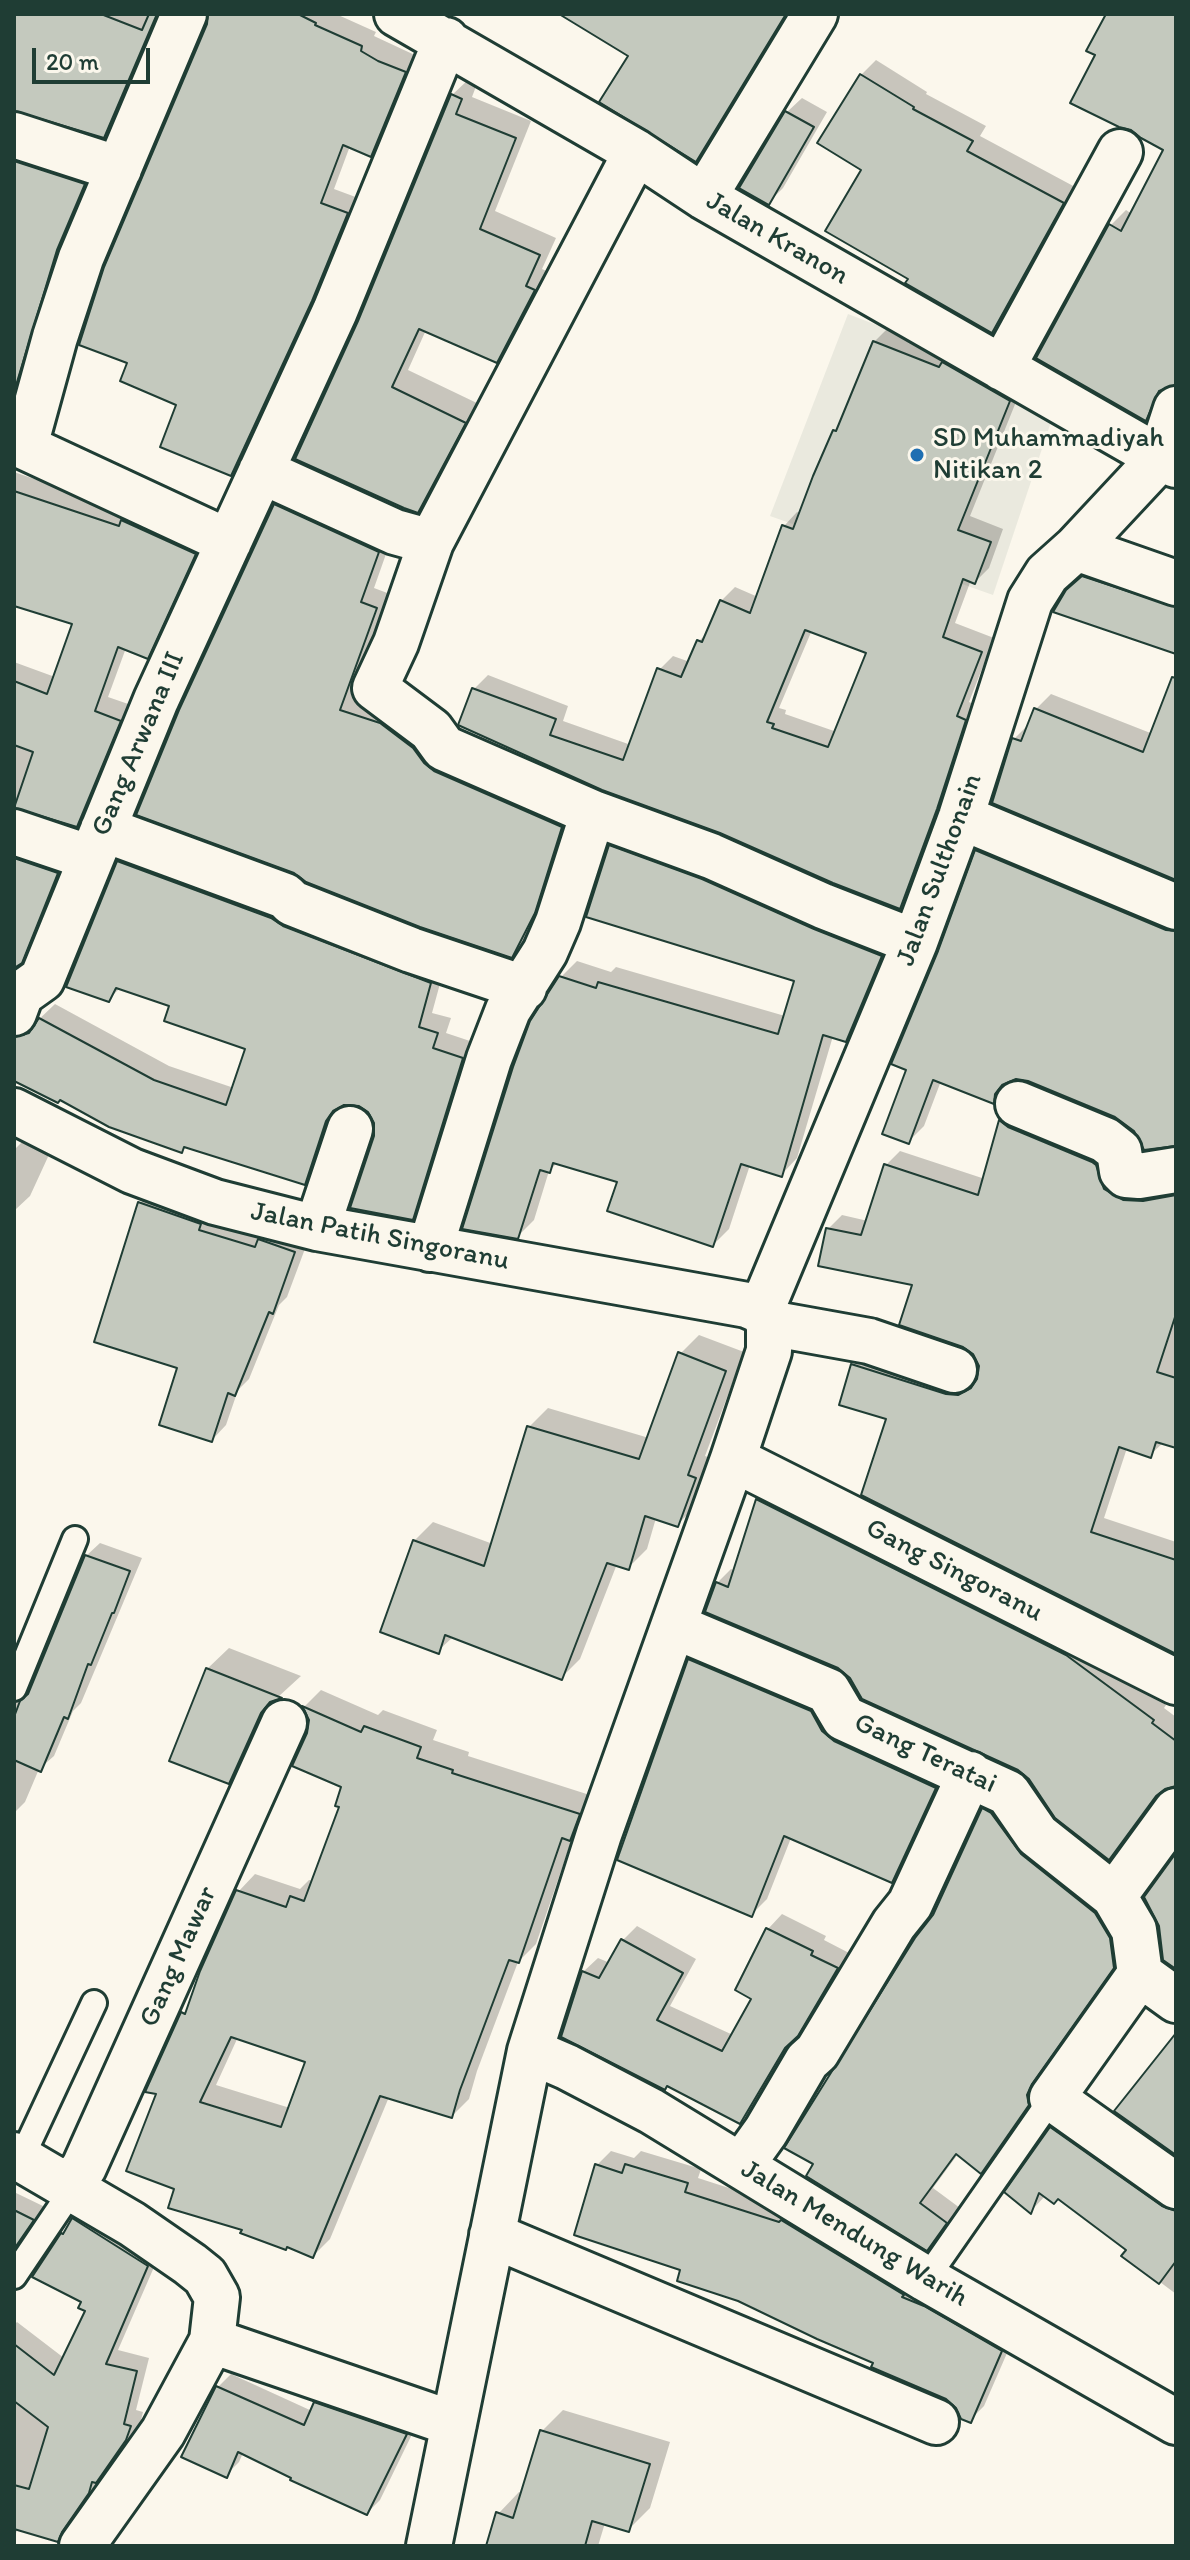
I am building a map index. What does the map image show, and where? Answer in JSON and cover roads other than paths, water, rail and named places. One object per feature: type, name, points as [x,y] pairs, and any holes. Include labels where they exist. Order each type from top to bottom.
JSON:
[{"type":"street","points":[[184,14],[81,258],[20,444],[229,542]]},
{"type":"street","name":"Jalan Kranon","points":[[397,14],[636,152],[704,197],[1168,462]]},
{"type":"street","points":[[704,197],[815,14]]},
{"type":"street","name":"Gang Arwana III","points":[[14,1013],[21,994],[42,979],[156,700],[335,311],[446,40]]},
{"type":"street","points":[[14,135],[119,169]]},
{"type":"street","points":[[636,152],[431,542],[396,643],[375,688],[431,730],[444,748],[593,813],[711,856],[823,906],[915,942]]},
{"type":"street","points":[[1002,368],[1120,152]]},
{"type":"street","points":[[1168,462],[1176,409]]},
{"type":"street","name":"Jalan Sulthonain","points":[[429,2546],[530,2051],[599,1834],[769,1351],[765,1317],[915,942],[961,817],[1030,601],[1047,574],[1168,462]]},
{"type":"street","points":[[261,471],[395,532],[431,542]]},
{"type":"street","points":[[1076,548],[1176,583]]},
{"type":"street","points":[[430,1249],[489,1059],[508,1010],[545,952],[558,922],[593,813]]},
{"type":"street","points":[[961,817],[1176,907]]},
{"type":"street","points":[[14,832],[97,844],[285,896],[292,903],[411,950],[524,988]]},
{"type":"street","points":[[1018,1104],[1105,1140],[1119,1151],[1122,1171],[1126,1175],[1176,1170]]},
{"type":"street","name":"Jalan Patih Singoranu","points":[[14,1111],[132,1171],[215,1202],[317,1228],[747,1305],[765,1317],[869,1341],[954,1370]]},
{"type":"street","points":[[317,1228],[350,1129]]},
{"type":"street","name":"Gang Singoranu","points":[[733,1459],[1176,1682]]},
{"type":"street","name":"Gang Teratai","points":[[674,1626],[828,1691],[844,1718],[1008,1793],[1037,1835],[1114,1896]]},
{"type":"street","name":"Gang Mawar","points":[[70,2189],[84,2167],[284,1723]]},
{"type":"street","points":[[741,2166],[766,2131],[807,2061],[817,2052],[894,1924],[910,1904],[970,1774]]},
{"type":"street","points":[[1176,1811],[1114,1896],[1134,1930],[1140,1974],[1052,2098],[1176,2186]]},
{"type":"street","points":[[1140,1974],[1176,2000]]},
{"type":"street","name":"Jalan Mendung Warih","points":[[530,2051],[651,2111],[926,2279],[1176,2422]]},
{"type":"street","points":[[18,2157],[132,2224],[205,2276],[217,2297],[212,2341],[163,2432],[82,2546]]},
{"type":"street","points":[[492,2235],[936,2422]]},
{"type":"street","points":[[212,2341],[454,2424]]},
{"type":"lane","points":[[14,1688],[75,1539]]},
{"type":"lane","points":[[18,2157],[94,2003]]},
{"type":"lane","points":[[926,2279],[1052,2098]]},
{"type":"lane","points":[[14,2276],[70,2189]]},
{"type":"place","name":"SD Muhammadiyah Nitikan 2","points":[[917,455]]}]
